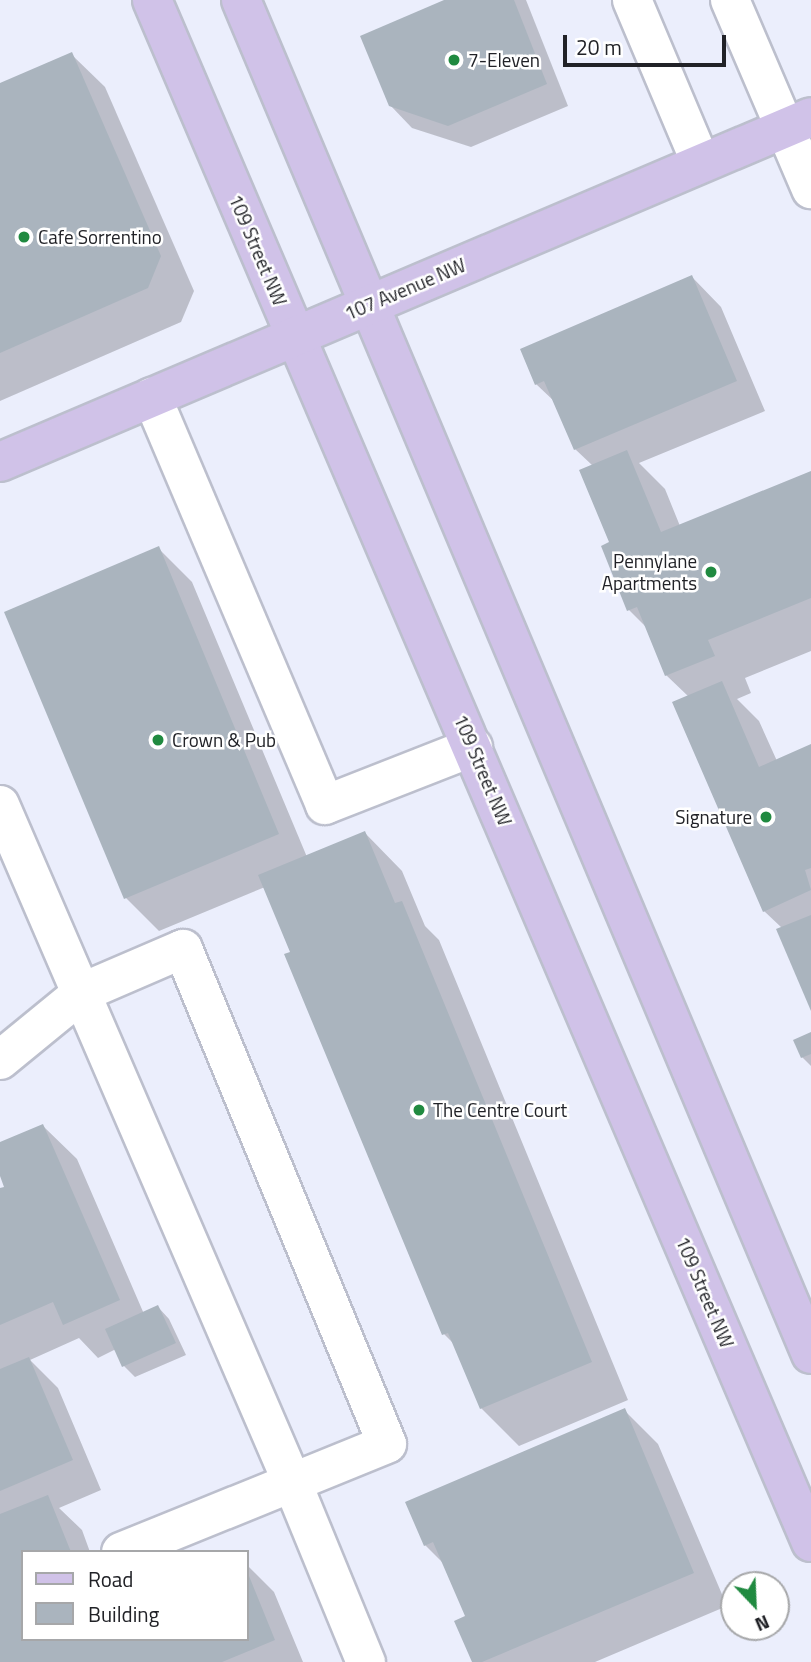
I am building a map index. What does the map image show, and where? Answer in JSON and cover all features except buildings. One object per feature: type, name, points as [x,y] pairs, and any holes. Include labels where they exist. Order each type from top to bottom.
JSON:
[{"type":"main road","name":"109 Street NW","points":[[152,0],[811,1542]]},
{"type":"main road","points":[[241,0],[811,1354]]},
{"type":"main road","name":"107 Avenue NW","points":[[0,462],[798,122]]},
{"type":"lane","points":[[632,0],[701,163]]},
{"type":"lane","points":[[730,0],[798,122],[811,189]]},
{"type":"lane","points":[[152,397],[325,805],[473,747]]},
{"type":"lane","points":[[0,805],[83,992],[366,1662]]},
{"type":"lane","points":[[0,1060],[83,992],[183,949],[387,1444],[126,1550]]},
{"type":"place","name":"7-Eleven","points":[[454,60]]},
{"type":"place","name":"Cafe Sorrentino","points":[[24,237]]},
{"type":"place","name":"Pennylane Apartments","points":[[711,572]]},
{"type":"place","name":"Crown & Pub","points":[[158,740]]},
{"type":"place","name":"Signature","points":[[766,817]]},
{"type":"place","name":"The Centre Court","points":[[419,1110]]}]
